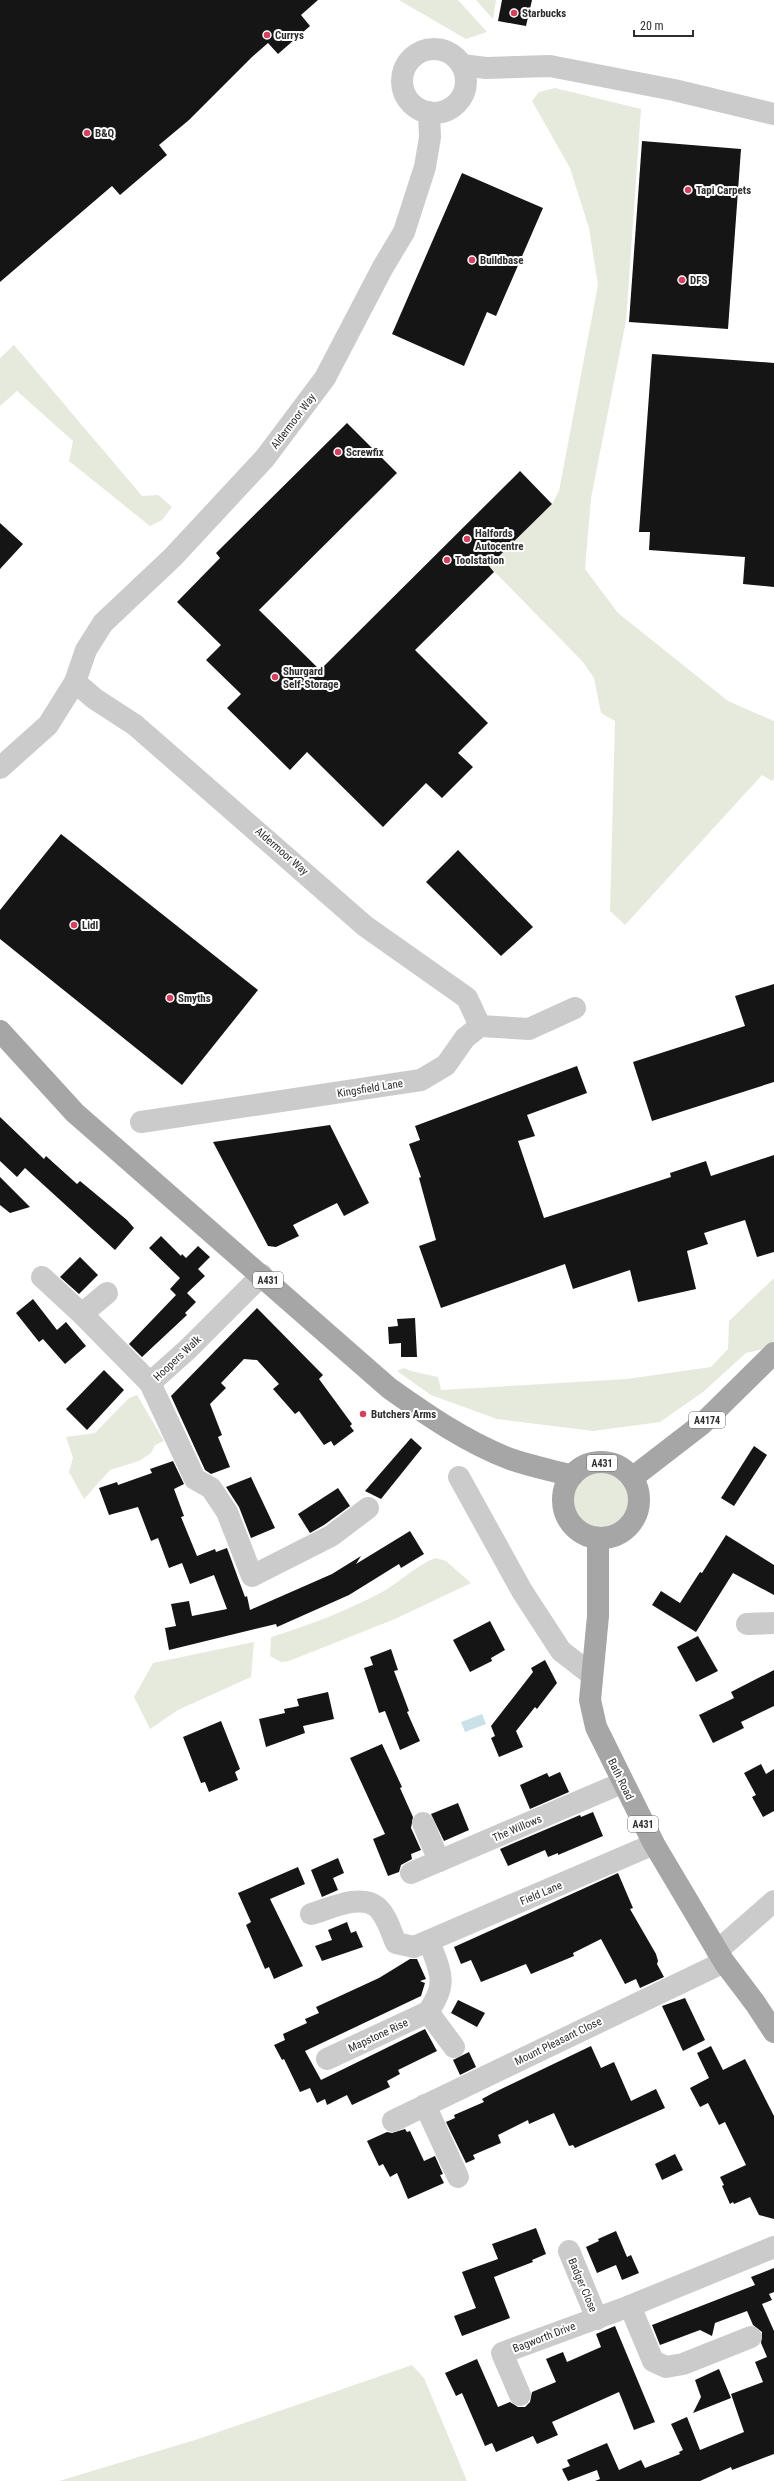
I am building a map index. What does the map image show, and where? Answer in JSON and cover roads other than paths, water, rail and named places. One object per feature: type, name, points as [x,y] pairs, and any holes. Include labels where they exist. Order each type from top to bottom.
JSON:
[{"type":"main road","name":"A431","points":[[0,1031],[75,1113],[262,1275],[389,1388],[438,1423],[511,1459],[572,1476]]},
{"type":"main road","name":"A4174","points":[[632,1478],[702,1424],[774,1353]]},
{"type":"main road","name":"A431","points":[[593,1463],[608,1463],[622,1469],[632,1478],[638,1490],[639,1502],[635,1517],[626,1528],[614,1536],[598,1538],[577,1530],[567,1518],[564,1496],[572,1476],[579,1469],[593,1463]]},
{"type":"main road","name":"Bath Road","points":[[598,1538],[598,1616],[590,1700],[596,1727],[622,1783],[654,1844],[720,1956],[756,2003],[774,2032]]},
{"type":"street","points":[[437,48],[452,53],[462,65],[466,77],[464,93],[459,101],[445,111],[429,112],[418,108],[408,99],[402,86],[404,69],[412,57],[423,50],[437,48]]},
{"type":"street","points":[[462,65],[486,68],[550,66],[674,90],[774,114]]},
{"type":"street","name":"Aldermoor Way","points":[[0,768],[48,725],[75,682],[86,650],[103,623],[173,557],[264,458],[325,378],[383,267],[404,232],[425,167],[430,137],[429,112]]},
{"type":"street","name":"Aldermoor Way","points":[[75,682],[95,699],[135,725],[365,926],[467,998],[480,1026]]},
{"type":"street","points":[[480,1026],[529,1029],[574,1008]]},
{"type":"street","name":"Kingsfield Lane","points":[[141,1122],[421,1080],[446,1065],[465,1038],[480,1026]]},
{"type":"street","name":"Hoopers Walk","points":[[42,1277],[82,1314],[150,1383],[188,1349],[262,1275]]},
{"type":"street","points":[[82,1314],[106,1293]]},
{"type":"street","points":[[150,1383],[195,1479],[210,1488],[227,1512],[252,1576],[331,1536],[368,1508]]},
{"type":"street","points":[[460,1477],[522,1591],[562,1651],[592,1675]]},
{"type":"street","points":[[747,1624],[774,1623]]},
{"type":"street","name":"The Willows","points":[[411,1873],[622,1783]]},
{"type":"street","points":[[423,1823],[439,1861]]},
{"type":"street","name":"Field Lane","points":[[311,1914],[348,1903],[364,1901],[377,1907],[396,1944],[414,1947],[654,1844]]},
{"type":"street","name":"Mount Pleasant Close","points":[[393,2121],[720,1956],[774,1901]]},
{"type":"street","points":[[429,1941],[442,1984],[435,2002],[428,2012],[454,2047]]},
{"type":"street","name":"Mapstone Rise","points":[[327,2059],[428,2012]]},
{"type":"street","points":[[425,2105],[458,2177]]},
{"type":"street","name":"Bagworth Drive","points":[[520,2395],[502,2353],[577,2324],[630,2306],[774,2247]]},
{"type":"street","name":"Badger Close","points":[[569,2251],[597,2318]]},
{"type":"street","points":[[630,2306],[653,2361],[666,2367],[683,2364],[751,2337]]},
{"type":"water","points":[[482,1714],[486,1724],[465,1732],[461,1722]]},
{"type":"place","name":"Starbucks","points":[[514,13]]},
{"type":"place","name":"Currys","points":[[267,35]]},
{"type":"place","name":"B&Q","points":[[87,133]]},
{"type":"place","name":"Tapi Carpets","points":[[688,190]]},
{"type":"place","name":"Buildbase","points":[[472,260]]},
{"type":"place","name":"DFS","points":[[682,280]]},
{"type":"place","name":"Screwfix","points":[[338,452]]},
{"type":"place","name":"Halfords Autocentre","points":[[467,539]]},
{"type":"place","name":"Toolstation","points":[[447,560]]},
{"type":"place","name":"Shurgard Self-Storage","points":[[275,677]]},
{"type":"place","name":"Lidl","points":[[74,925]]},
{"type":"place","name":"Smyths","points":[[170,998]]},
{"type":"place","name":"Butchers Arms","points":[[363,1414]]}]
